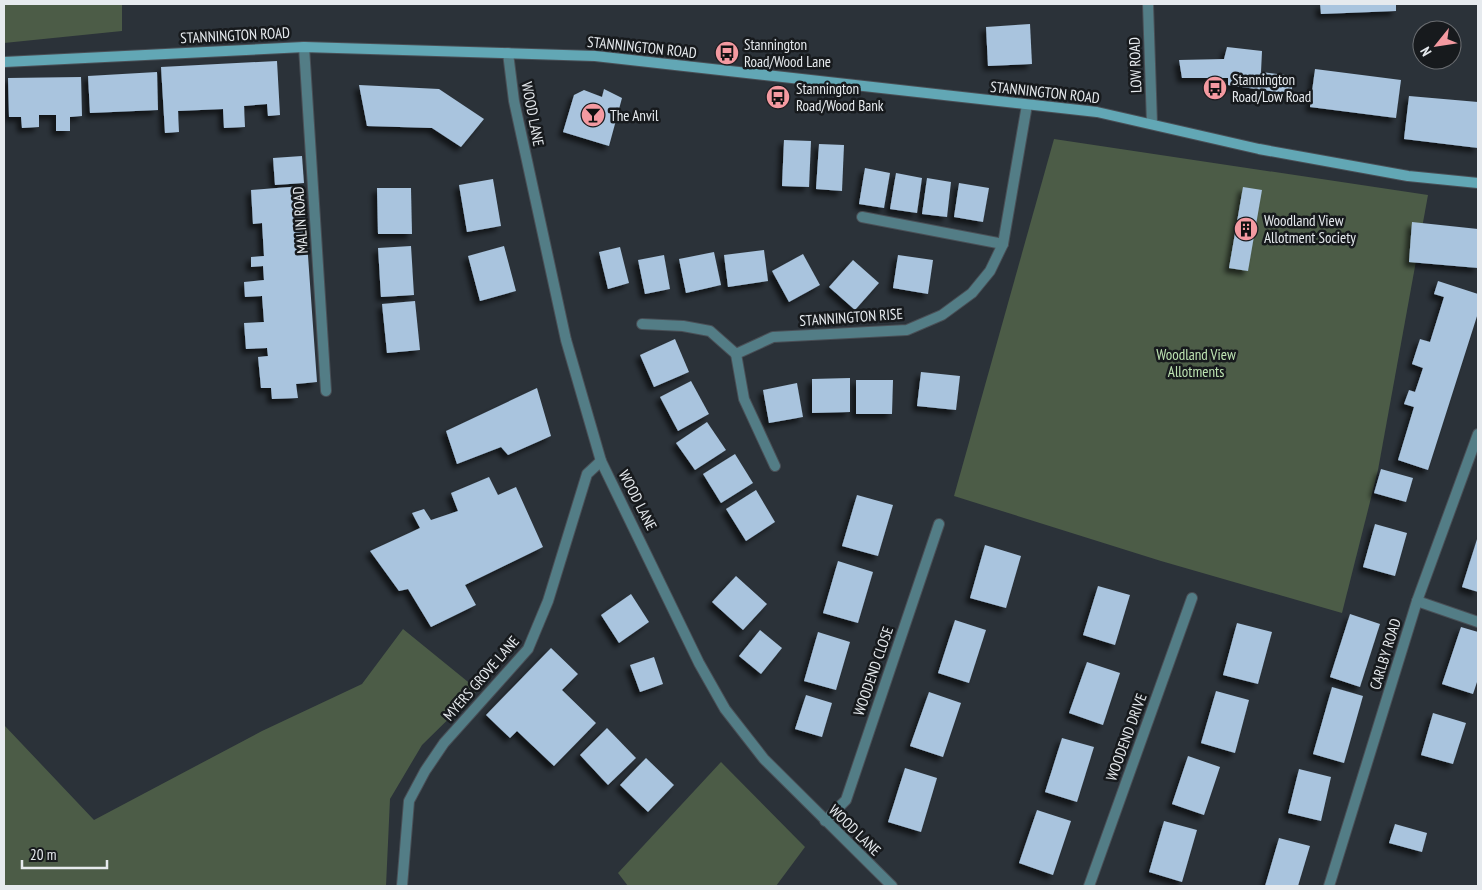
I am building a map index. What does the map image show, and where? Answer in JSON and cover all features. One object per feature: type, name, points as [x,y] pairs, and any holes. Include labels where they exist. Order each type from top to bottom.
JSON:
[{"type":"main road","name":"STANNINGTON ROAD","points":[[4,62],[304,47],[595,56],[1098,112],[1259,149],[1398,174],[1478,183]]},
{"type":"street","name":"LOW ROAD","points":[[1148,4],[1152,124]]},
{"type":"street","name":"MALIN ROAD","points":[[304,47],[326,390]]},
{"type":"street","name":"WOOD LANE","points":[[508,53],[514,101],[566,340],[601,460],[699,663],[726,709],[764,759],[892,886]]},
{"type":"street","name":"STANNINGTON RISE","points":[[736,354],[773,338],[907,330],[942,315],[972,293],[990,271],[1003,244],[1027,105]]},
{"type":"street","points":[[862,217],[1003,244]]},
{"type":"street","points":[[642,324],[683,326],[710,332],[736,354],[744,399],[775,466]]},
{"type":"street","name":"CARLBY ROAD","points":[[1329,886],[1417,601],[1478,434]]},
{"type":"street","name":"MYERS GROVE LANE","points":[[402,886],[409,802],[425,771],[444,743],[528,649],[548,601],[587,474],[601,460]]},
{"type":"street","name":"WOODEND CLOSE","points":[[825,821],[846,800],[939,524]]},
{"type":"street","name":"WOODEND DRIVE","points":[[1089,886],[1192,598]]},
{"type":"street","points":[[1417,601],[1478,622]]},
{"type":"green space","points":[[4,4],[122,4],[122,31],[4,43]]},
{"type":"green space","name":"Woodland View Allotments","points":[[1054,139],[1428,195],[1378,470],[1342,613],[1161,561],[954,496]]},
{"type":"green space","points":[[403,629],[478,690],[422,745],[390,799],[386,886],[4,886],[4,725],[94,820],[262,731],[362,684]]},
{"type":"green space","points":[[721,762],[805,847],[776,886],[628,886],[618,873]]},
{"type":"building","points":[[1320,4],[1396,4],[1396,11],[1321,14]]},
{"type":"building","points":[[1030,24],[1032,64],[988,66],[986,27]]},
{"type":"building","points":[[1227,47],[1262,51],[1261,72],[1294,76],[1291,94],[1228,85],[1228,78],[1182,78],[1179,60],[1224,59]]},
{"type":"building","points":[[277,61],[280,115],[268,116],[267,104],[244,106],[245,127],[224,128],[223,109],[178,111],[179,132],[165,133],[161,67]]},
{"type":"building","points":[[1315,69],[1401,80],[1396,118],[1310,107]]},
{"type":"building","points":[[157,72],[158,110],[90,113],[88,76]]},
{"type":"building","points":[[81,77],[82,116],[70,117],[70,131],[56,131],[56,115],[39,115],[39,127],[22,128],[21,117],[9,117],[8,78]]},
{"type":"building","points":[[359,85],[439,89],[484,119],[461,147],[432,128],[367,126]]},
{"type":"building","name":"The Anvil","points":[[604,89],[622,98],[609,146],[563,132],[574,95],[584,90],[602,97]]},
{"type":"building","points":[[1409,96],[1478,102],[1478,148],[1404,139]]},
{"type":"building","points":[[784,140],[811,141],[809,187],[782,186]]},
{"type":"building","points":[[819,144],[844,145],[842,191],[816,189]]},
{"type":"building","points":[[302,156],[304,183],[275,185],[273,158]]},
{"type":"building","points":[[865,168],[890,173],[884,208],[859,204]]},
{"type":"building","points":[[896,173],[922,178],[917,213],[890,209]]},
{"type":"building","points":[[927,178],[951,182],[947,217],[922,214]]},
{"type":"building","points":[[493,179],[501,226],[467,232],[459,185]]},
{"type":"building","points":[[959,183],[989,188],[983,222],[954,217]]},
{"type":"building","points":[[303,186],[317,382],[296,384],[298,398],[272,399],[271,388],[261,388],[258,357],[268,356],[267,348],[246,349],[244,323],[264,322],[262,296],[245,297],[244,282],[264,280],[263,266],[251,267],[251,257],[264,256],[262,223],[253,224],[251,190]]},
{"type":"building","name":"Woodland View Allotment Society","points":[[1243,187],[1262,190],[1248,271],[1229,268]]},
{"type":"building","points":[[377,188],[411,188],[412,234],[378,234]]},
{"type":"building","points":[[1412,222],[1478,229],[1478,268],[1409,262]]},
{"type":"building","points":[[411,246],[414,295],[381,297],[378,248]]},
{"type":"building","points":[[504,246],[516,291],[480,301],[468,256]]},
{"type":"building","points":[[620,247],[629,283],[608,289],[599,252]]},
{"type":"building","points":[[764,250],[768,281],[728,287],[724,255]]},
{"type":"building","points":[[714,252],[721,285],[686,293],[679,259]]},
{"type":"building","points":[[803,254],[820,285],[789,302],[772,271]]},
{"type":"building","points":[[664,255],[670,289],[645,294],[638,260]]},
{"type":"building","points":[[898,255],[933,260],[928,294],[893,288]]},
{"type":"building","points":[[853,260],[879,283],[855,310],[829,287]]},
{"type":"building","points":[[1438,281],[1478,294],[1478,313],[1428,470],[1398,460],[1414,407],[1404,404],[1409,390],[1415,392],[1423,368],[1412,364],[1420,339],[1430,342],[1444,297],[1434,294]]},
{"type":"building","points":[[415,301],[420,350],[387,353],[382,304]]},
{"type":"building","points":[[675,339],[689,372],[654,387],[640,355]]},
{"type":"building","points":[[921,372],[960,376],[956,410],[917,406]]},
{"type":"building","points":[[850,378],[850,412],[812,413],[812,379]]},
{"type":"building","points":[[856,380],[893,380],[892,414],[856,414]]},
{"type":"building","points":[[691,381],[709,414],[678,431],[660,397]]},
{"type":"building","points":[[797,383],[803,417],[769,423],[763,390]]},
{"type":"building","points":[[537,388],[551,436],[508,455],[501,447],[457,464],[446,431]]},
{"type":"building","points":[[707,422],[726,450],[695,470],[676,443]]},
{"type":"building","points":[[735,454],[753,483],[721,503],[703,474]]},
{"type":"building","points":[[1381,469],[1413,478],[1406,502],[1374,493]]},
{"type":"building","points":[[489,477],[498,495],[516,487],[543,547],[465,585],[476,605],[431,627],[408,589],[399,591],[370,551],[420,528],[412,513],[424,509],[431,520],[458,511],[451,493]]},
{"type":"building","points":[[756,490],[775,522],[746,541],[726,509]]},
{"type":"building","points":[[857,495],[893,505],[878,556],[842,546]]},
{"type":"building","points":[[1375,524],[1407,533],[1395,576],[1363,567]]},
{"type":"building","points":[[1478,536],[1478,592],[1462,587]]},
{"type":"building","points":[[985,545],[1021,556],[1006,608],[970,598]]},
{"type":"building","points":[[838,561],[873,572],[858,623],[823,613]]},
{"type":"building","points":[[736,576],[767,604],[743,630],[712,602]]},
{"type":"building","points":[[1098,586],[1130,595],[1115,645],[1083,635]]},
{"type":"building","points":[[631,594],[649,622],[619,643],[601,615]]},
{"type":"building","points":[[1350,614],[1380,624],[1360,687],[1330,677]]},
{"type":"building","points":[[955,620],[986,630],[969,683],[938,673]]},
{"type":"building","points":[[1237,623],[1272,632],[1258,684],[1223,675]]},
{"type":"building","points":[[1461,627],[1478,632],[1478,679],[1473,694],[1442,684]]},
{"type":"building","points":[[760,630],[782,648],[761,674],[739,656]]},
{"type":"building","points":[[818,632],[850,642],[836,690],[804,681]]},
{"type":"building","points":[[551,648],[578,674],[562,690],[596,723],[554,766],[517,731],[510,738],[486,715]]},
{"type":"building","points":[[654,657],[663,684],[640,692],[630,665]]},
{"type":"building","points":[[1087,662],[1120,673],[1103,725],[1069,713]]},
{"type":"building","points":[[1332,687],[1363,696],[1344,763],[1313,754]]},
{"type":"building","points":[[1216,691],[1249,700],[1235,753],[1201,743]]},
{"type":"building","points":[[929,692],[961,703],[943,757],[910,746]]},
{"type":"building","points":[[806,695],[832,703],[822,737],[795,729]]},
{"type":"building","points":[[1433,713],[1466,723],[1453,764],[1421,755]]},
{"type":"building","points":[[607,728],[636,758],[608,785],[580,755]]},
{"type":"building","points":[[1062,738],[1094,747],[1077,802],[1045,792]]},
{"type":"building","points":[[1188,756],[1220,767],[1204,815],[1172,804]]},
{"type":"building","points":[[646,758],[674,785],[648,812],[620,785]]},
{"type":"building","points":[[905,768],[937,778],[921,832],[888,822]]},
{"type":"building","points":[[1299,769],[1331,777],[1321,821],[1288,813]]},
{"type":"building","points":[[1037,810],[1071,821],[1053,875],[1019,863]]},
{"type":"building","points":[[1164,821],[1197,830],[1182,882],[1149,872]]},
{"type":"building","points":[[1395,824],[1427,833],[1422,852],[1389,843]]},
{"type":"building","points":[[1279,838],[1310,846],[1298,886],[1265,886]]},
{"type":"place","name":"Stannington Road/Wood Lane","points":[[727,53]]},
{"type":"place","name":"Stannington Road/Low Road","points":[[1215,88]]},
{"type":"place","name":"Stannington Road/Wood Bank","points":[[778,97]]},
{"type":"place","name":"The Anvil","points":[[593,115]]},
{"type":"place","name":"Woodland View Allotment Society","points":[[1246,229]]}]
